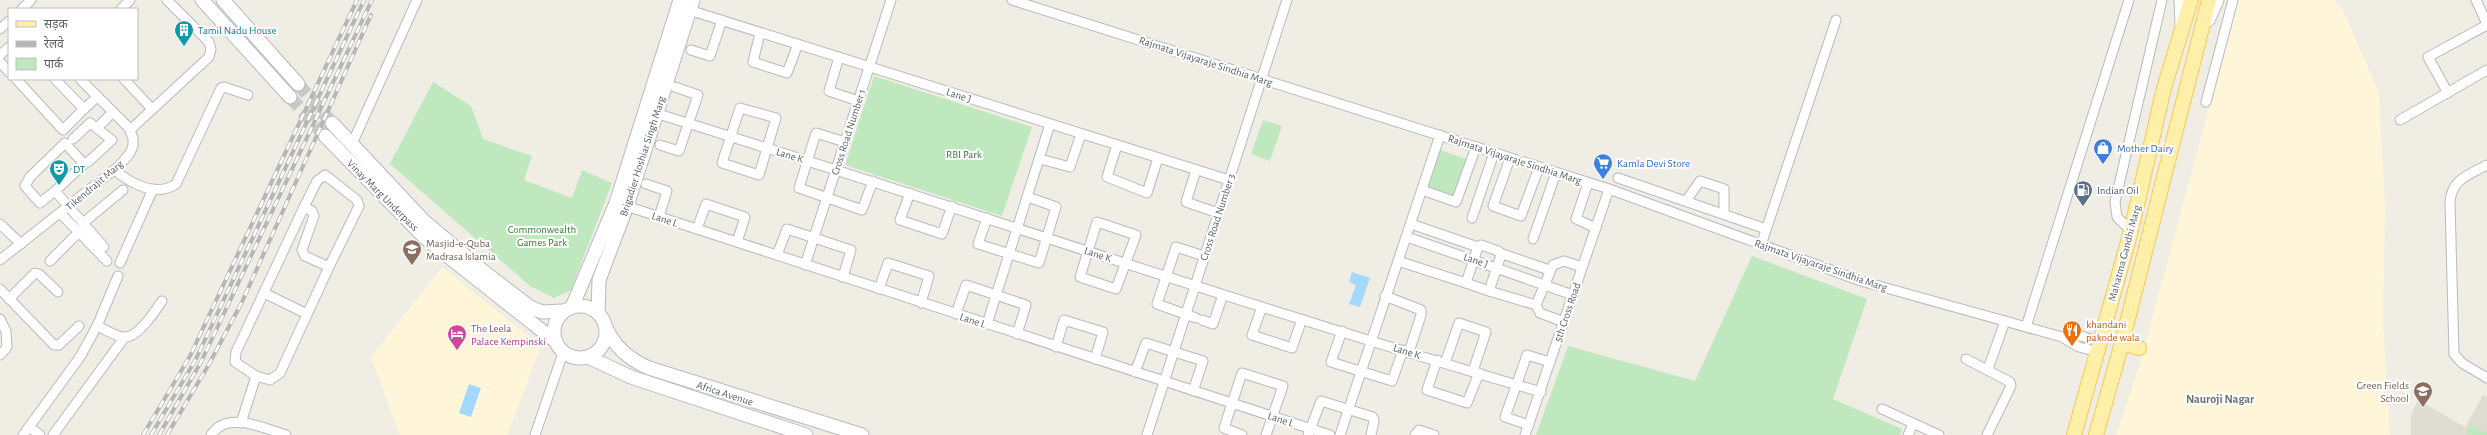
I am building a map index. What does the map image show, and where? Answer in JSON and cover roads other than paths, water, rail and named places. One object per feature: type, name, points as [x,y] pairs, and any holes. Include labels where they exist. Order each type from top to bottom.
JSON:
[{"type":"main road","points":[[202,0],[290,97]]},
{"type":"main road","points":[[223,0],[298,84]]},
{"type":"main road","name":"Brigadier Hoshiar Singh Marg","points":[[598,313],[599,280],[651,112],[680,0]]},
{"type":"main road","name":"Mahatma Gandhi Marg","points":[[2074,435],[2131,231],[2164,88],[2182,31],[2181,0]]},
{"type":"main road","points":[[2182,31],[2191,0]]},
{"type":"main road","name":"Mahatma Gandhi Marg","points":[[2096,435],[2122,343],[2209,0]]},
{"type":"main road","points":[[2200,39],[2217,0]]},
{"type":"main road","name":"Brigadier Hoshiar Singh Marg","points":[[651,112],[691,5]]},
{"type":"main road","name":"Vinay Marg Underpass","points":[[332,123],[424,221],[483,271],[530,307],[542,312],[567,309]]},
{"type":"main road","name":"Vinay Marg Underpass","points":[[325,136],[426,238],[555,341]]},
{"type":"main road","name":"Brigadier Hoshiar Singh Marg","points":[[567,309],[622,204]]},
{"type":"main road","points":[[585,306],[598,313],[605,325],[605,341],[601,348],[588,357],[571,357],[563,353],[555,341],[554,325],[567,309],[585,306]]},
{"type":"main road","name":"Africa Avenue","points":[[605,325],[618,347],[629,357],[649,368],[862,435]]},
{"type":"main road","points":[[2122,343],[2139,348]]},
{"type":"main road","name":"Africa Avenue","points":[[588,357],[631,377],[785,432],[806,435]]},
{"type":"street","points":[[23,8],[32,0]]},
{"type":"street","points":[[122,8],[130,0]]},
{"type":"street","points":[[81,80],[130,130],[152,110],[208,57],[211,49],[209,42],[167,0]]},
{"type":"street","points":[[352,144],[417,0]]},
{"type":"street","name":"Cross Road Number 1","points":[[805,265],[891,0]]},
{"type":"street","name":"Rajmata Vijayaraje Sindhia Marg","points":[[1012,0],[1588,182],[1861,281],[2062,337],[2079,346],[2099,347]]},
{"type":"street","name":"Cross Road Number 3","points":[[1147,435],[1287,0]]},
{"type":"street","points":[[2026,327],[2129,0]]},
{"type":"street","points":[[2131,231],[2117,217],[2115,202],[2162,0]]},
{"type":"street","points":[[2206,102],[2233,0]]},
{"type":"street","points":[[2448,93],[2428,57],[2487,24],[2485,12],[2476,0]]},
{"type":"street","name":"Lane J","points":[[691,5],[722,20],[1229,180]]},
{"type":"street","points":[[691,50],[710,56],[722,20]]},
{"type":"street","points":[[1761,245],[1836,20]]},
{"type":"street","points":[[0,30],[8,22]]},
{"type":"street","points":[[760,32],[753,62],[787,73],[798,44]]},
{"type":"street","points":[[0,56],[8,48]]},
{"type":"street","points":[[839,57],[829,91],[858,101]]},
{"type":"street","points":[[0,62],[8,71]]},
{"type":"street","points":[[2400,120],[2487,70]]},
{"type":"street","points":[[17,80],[63,130],[97,97]]},
{"type":"street","points":[[56,80],[84,109]]},
{"type":"street","points":[[125,80],[152,110]]},
{"type":"street","points":[[114,170],[130,182],[153,189],[171,188],[176,184],[221,88],[224,86],[248,95]]},
{"type":"street","points":[[660,145],[679,151],[698,94],[675,87]]},
{"type":"street","points":[[740,108],[776,118],[768,148],[759,175],[722,163],[740,108]]},
{"type":"street","points":[[98,127],[113,112]]},
{"type":"street","name":"Lane K","points":[[651,112],[952,206],[1194,286],[1541,392]]},
{"type":"street","points":[[72,139],[87,124],[90,123],[98,127],[112,140],[88,162]]},
{"type":"street","points":[[987,324],[1010,255],[1050,124]]},
{"type":"street","name":"Tikendrajit Marg","points":[[0,260],[61,214],[114,170],[130,153],[133,138],[130,130]]},
{"type":"street","points":[[845,142],[816,133],[799,188],[862,210],[873,181]]},
{"type":"street","points":[[1040,159],[1070,167],[1081,134]]},
{"type":"street","points":[[1340,435],[1385,296],[1407,237],[1440,135]]},
{"type":"street","points":[[65,143],[84,164],[55,191],[40,204],[25,186],[30,177],[65,143]]},
{"type":"street","points":[[1117,145],[1107,178],[1147,193],[1158,158]]},
{"type":"street","points":[[1422,190],[1456,202],[1476,147]]},
{"type":"street","points":[[1472,218],[1494,153]]},
{"type":"street","points":[[1510,158],[1494,206],[1521,216],[1539,167]]},
{"type":"street","points":[[2487,165],[2455,185],[2451,194],[2450,203],[2454,354],[2462,363],[2487,378]]},
{"type":"street","points":[[1196,170],[1186,202],[1218,213]]},
{"type":"street","points":[[1533,239],[1556,172]]},
{"type":"street","points":[[325,175],[357,200],[359,206],[280,373],[270,380],[256,376],[237,365],[235,357],[304,207],[317,181],[325,175]]},
{"type":"street","points":[[1618,178],[1766,229]]},
{"type":"street","points":[[1686,201],[1700,181],[1724,189],[1724,214]]},
{"type":"street","points":[[1588,182],[1576,219],[1596,228]]},
{"type":"street","points":[[646,184],[667,191],[659,217]]},
{"type":"street","points":[[120,262],[153,189]]},
{"type":"street","name":"5th Cross Road","points":[[1525,435],[1541,392],[1609,189]]},
{"type":"street","points":[[83,223],[123,190]]},
{"type":"street","points":[[55,191],[104,247]]},
{"type":"street","points":[[910,193],[900,220],[942,234],[952,206]]},
{"type":"street","points":[[987,218],[978,244],[1039,263],[1056,207],[1028,197]]},
{"type":"street","name":"Lane L","points":[[622,204],[921,303],[1273,416],[1310,432],[1330,435]]},
{"type":"street","points":[[697,229],[706,204],[745,217],[737,242]]},
{"type":"street","points":[[304,207],[312,210],[314,216],[302,246],[303,253],[329,267]]},
{"type":"street","points":[[61,214],[106,261]]},
{"type":"street","points":[[1097,222],[1136,235],[1116,289],[1080,277],[1087,250],[1097,222]]},
{"type":"street","points":[[0,224],[21,244]]},
{"type":"street","points":[[1411,224],[1478,247],[1481,245],[1550,270]]},
{"type":"street","points":[[777,255],[787,229],[851,250],[843,277]]},
{"type":"street","points":[[50,261],[79,232]]},
{"type":"street","name":"Lane J","points":[[1407,237],[1573,295]]},
{"type":"street","points":[[1204,256],[1176,247],[1157,304],[1213,324],[1223,295]]},
{"type":"street","points":[[1466,283],[1478,247]]},
{"type":"street","points":[[1489,291],[1497,268],[1500,253]]},
{"type":"street","points":[[1398,261],[1536,305],[1540,313],[1564,322]]},
{"type":"street","points":[[1536,305],[1550,270],[1560,261],[1582,267]]},
{"type":"street","points":[[879,289],[888,263],[929,276],[921,303]]},
{"type":"street","points":[[9,298],[35,273],[39,274],[58,292]]},
{"type":"street","points":[[23,435],[80,357],[97,326],[118,276]]},
{"type":"street","points":[[956,314],[966,286],[996,295],[1026,305],[1017,334]]},
{"type":"street","points":[[0,289],[54,345],[59,345],[79,326]]},
{"type":"street","points":[[264,293],[307,314]]},
{"type":"street","points":[[1342,331],[1331,362],[1392,381],[1421,315],[1421,310],[1385,296]]},
{"type":"street","points":[[53,435],[124,338],[130,336],[149,320],[162,301]]},
{"type":"street","points":[[1262,307],[1252,335],[1292,348],[1302,319]]},
{"type":"street","points":[[0,319],[6,331],[7,347],[0,355]]},
{"type":"street","points":[[1056,346],[1064,320],[1103,332],[1095,359]]},
{"type":"street","points":[[1988,369],[2005,321]]},
{"type":"street","points":[[1459,323],[1486,332],[1476,372],[1467,403],[1427,390],[1459,323]]},
{"type":"street","points":[[97,326],[124,338]]},
{"type":"street","points":[[1135,372],[1146,343],[1203,361],[1193,391]]},
{"type":"street","points":[[535,435],[563,353]]},
{"type":"street","points":[[1529,425],[1505,417],[1527,355],[1550,362]]},
{"type":"street","points":[[1966,359],[2009,380],[2011,386],[1987,435]]},
{"type":"street","points":[[1242,435],[1224,428],[1242,373],[1283,386],[1266,435]]},
{"type":"street","points":[[242,423],[256,376]]},
{"type":"street","points":[[1310,432],[1320,401],[1373,417],[1374,421],[1371,435]]},
{"type":"street","points":[[1882,409],[1938,435]]},
{"type":"street","points":[[211,435],[215,428],[225,422],[242,423],[286,435]]},
{"type":"street","points":[[1908,435],[1913,424]]},
{"type":"street","points":[[29,428],[40,435]]},
{"type":"street","points":[[1415,435],[1419,430],[1434,435]]},
{"type":"water","points":[[1352,272],[1370,278],[1360,307],[1349,304],[1356,285],[1349,282]]},
{"type":"water","points":[[469,384],[481,388],[471,417],[459,413]]},
{"type":"tunnel","points":[[298,84],[332,123]]},
{"type":"tunnel","points":[[290,97],[325,136]]},
{"type":"railway","points":[[143,435],[190,356],[357,0]]},
{"type":"railway","points":[[151,435],[196,359],[364,0]]},
{"type":"railway","points":[[159,435],[201,362],[372,0]]},
{"type":"railway","points":[[167,435],[208,366],[242,302],[371,15]]},
{"type":"place","name":"Tamil Nadu House","points":[[184,47]]},
{"type":"place","name":"Mother Dairy","points":[[2103,165]]},
{"type":"place","name":"Kamla Devi Store","points":[[1603,180]]},
{"type":"place","name":"DT","points":[[59,186]]},
{"type":"place","name":"Indian Oil","points":[[2083,207]]},
{"type":"place","name":"Masjid-e-Quba Madrasa Islamia","points":[[412,266]]},
{"type":"place","name":"khandani pakode wala","points":[[2072,347]]},
{"type":"place","name":"The Leela Palace Kempinski","points":[[457,351]]},
{"type":"place","name":"Green Fields School","points":[[2423,408]]},
{"type":"district","name":"Nauroji Nagar","points":[[2220,399]]},
{"type":"park label","name":"RBI Park","points":[[964,154]]},
{"type":"park label","name":"Commonwealth Games Park","points":[[542,235]]}]
